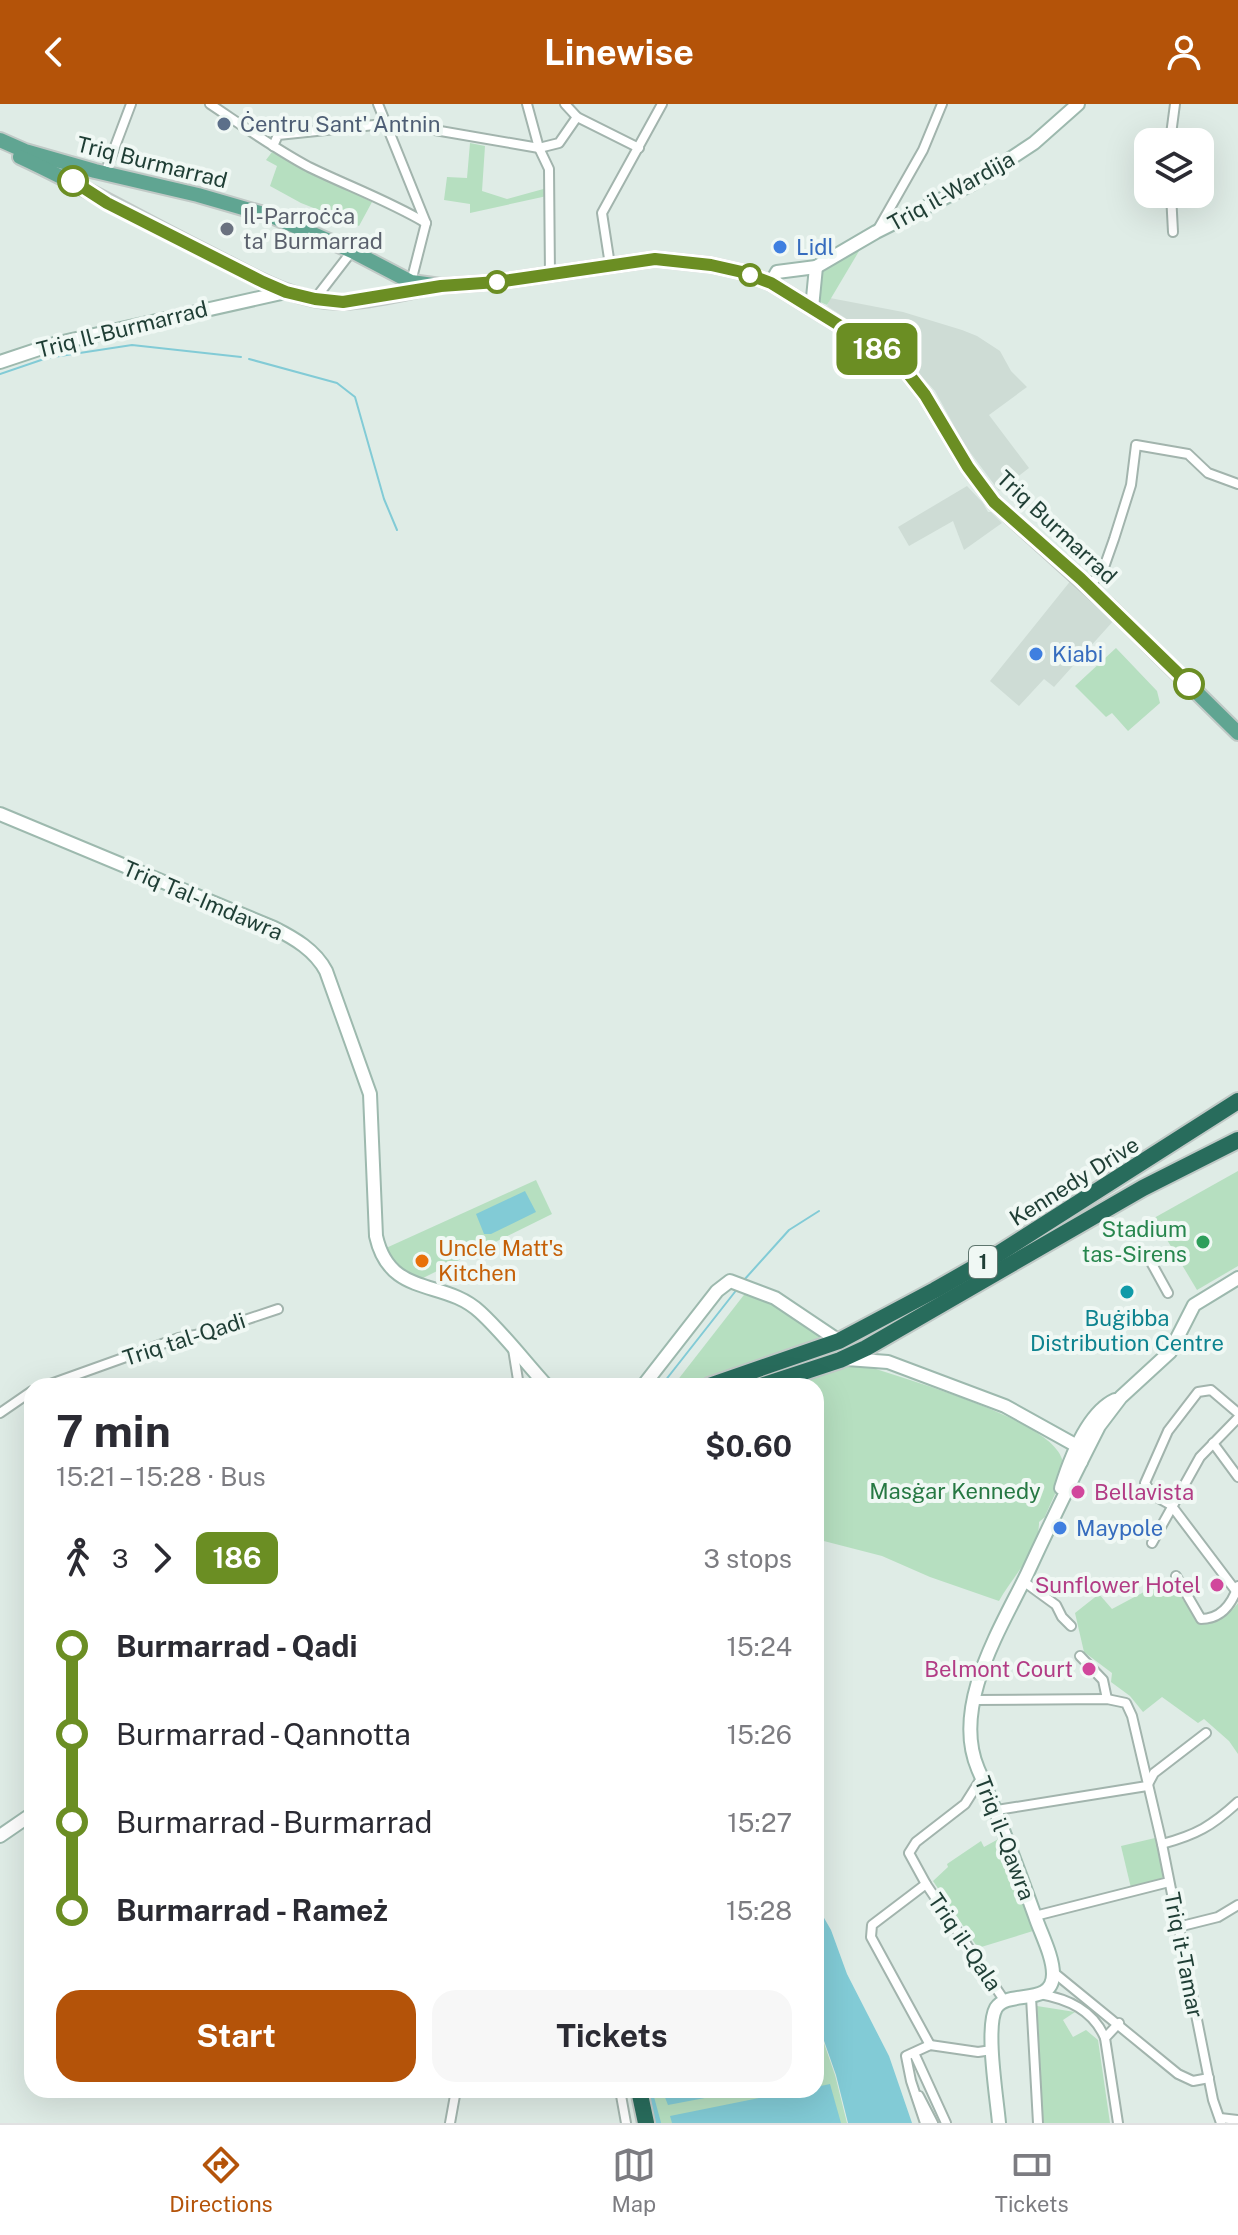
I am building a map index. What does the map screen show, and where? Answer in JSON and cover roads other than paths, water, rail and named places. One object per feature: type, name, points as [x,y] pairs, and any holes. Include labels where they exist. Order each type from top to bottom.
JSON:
[{"type":"highway","name":"Kennedy Drive","points":[[732,1378],[839,1341],[998,1254],[1238,1101]]},
{"type":"highway","name":"Kennedy Drive","points":[[785,1378],[840,1360],[883,1339],[1143,1188],[1238,1140]]},
{"type":"highway","points":[[638,2098],[643,2123]]},
{"type":"main road","name":"Triq Burmarrad","points":[[0,140],[25,151],[274,217],[352,251],[411,282],[441,286]]},
{"type":"main road","name":"Triq Burmarrad","points":[[0,147],[254,277],[286,292],[315,299],[343,302],[441,286],[550,275],[655,259],[689,260],[742,272],[771,283],[876,348],[907,372],[994,502],[1088,586],[1238,733]]},
{"type":"main road","points":[[83,187],[85,180],[100,172]]},
{"type":"street","points":[[100,172],[131,104]]},
{"type":"street","points":[[210,104],[310,167],[426,223]]},
{"type":"street","points":[[378,104],[426,223],[411,282]]},
{"type":"street","points":[[527,104],[539,148],[549,169],[550,275]]},
{"type":"street","points":[[565,104],[577,117],[639,148]]},
{"type":"street","points":[[610,265],[602,213],[662,104]]},
{"type":"street","points":[[876,232],[923,150],[942,104]]},
{"type":"street","name":"Triq il-Wardija","points":[[771,283],[777,272],[816,267],[876,232],[972,184],[1034,143],[1078,104]]},
{"type":"street","points":[[1172,128],[1175,104]]},
{"type":"street","points":[[273,146],[278,135],[394,123],[539,148],[559,143],[577,117]]},
{"type":"street","points":[[408,212],[410,206],[419,201]]},
{"type":"street","points":[[1172,208],[1173,232]]},
{"type":"street","points":[[315,299],[352,251]]},
{"type":"street","points":[[812,308],[816,267]]},
{"type":"street","points":[[246,300],[254,290],[254,277]]},
{"type":"street","name":"Triq Il-Burmarrad","points":[[0,362],[54,344],[286,292]]},
{"type":"street","points":[[1088,586],[1102,573],[1114,539],[1131,485],[1136,445],[1188,454],[1208,473],[1238,484]]},
{"type":"street","name":"Triq Tal-Imdawra","points":[[0,814],[274,928],[303,945],[318,959],[326,971],[370,1094],[376,1236],[380,1254],[392,1269],[408,1281],[457,1297],[479,1310],[540,1378]]},
{"type":"street","points":[[1152,1264],[1168,1293]]},
{"type":"street","points":[[1077,1455],[1121,1397],[1170,1352],[1194,1305],[1238,1278]]},
{"type":"street","points":[[649,1378],[717,1291],[730,1281],[775,1298],[839,1341]]},
{"type":"street","name":"Triq tal-Qadi","points":[[67,1378],[179,1338],[206,1333],[278,1309]]},
{"type":"street","points":[[883,1339],[883,1355],[888,1362]]},
{"type":"street","points":[[513,1349],[518,1378]]},
{"type":"street","points":[[840,1360],[888,1362],[1026,1416],[1077,1455]]},
{"type":"street","points":[[1152,1543],[1171,1505],[1200,1457],[1238,1415],[1211,1390],[1198,1392],[1176,1420],[1145,1483],[1153,1495],[1171,1505],[1237,1588],[1233,1603],[1211,1619],[1201,1619],[1176,1576]]},
{"type":"street","points":[[0,1413],[24,1396]]},
{"type":"street","points":[[1077,1455],[1095,1416],[1109,1402],[1121,1397]]},
{"type":"street","points":[[1213,1443],[1238,1477]]},
{"type":"street","name":"Triq il-Qawra","points":[[1052,1971],[997,1810],[977,1767],[972,1739],[975,1700],[987,1653],[1049,1526],[1077,1455]]},
{"type":"street","points":[[1023,1581],[1056,1605],[1071,1626]]},
{"type":"street","points":[[975,1700],[1107,1699],[1103,1680],[1080,1656]]},
{"type":"street","name":"Triq it-Tamar","points":[[1107,1699],[1126,1703],[1132,1716],[1162,1844],[1213,2100],[1220,2120]]},
{"type":"street","points":[[997,1810],[1147,1786],[1154,1773],[1206,1733]]},
{"type":"street","name":"Triq il-Qala","points":[[982,1777],[965,1804],[916,1842],[909,1853],[926,1884],[1004,2000]]},
{"type":"street","points":[[1162,1844],[1192,1836],[1213,1825],[1238,1802]]},
{"type":"street","points":[[0,1836],[24,1818]]},
{"type":"street","points":[[1035,1916],[1169,1882]]},
{"type":"street","points":[[926,1884],[872,1925],[871,1940],[930,2045]]},
{"type":"street","points":[[1178,1927],[1218,1917],[1238,1905]]},
{"type":"street","points":[[1035,1995],[1050,1984],[1052,1971],[1178,2074],[1193,2081],[1209,2078]]},
{"type":"street","points":[[1035,1995],[1038,2123]]},
{"type":"street","points":[[999,2123],[992,2050],[995,2009],[1004,2000],[1035,1995],[1060,1998],[1081,2008],[1099,2026],[1105,2038],[1118,2123]]},
{"type":"street","points":[[1105,2038],[1119,2023]]},
{"type":"street","points":[[925,2123],[906,2056],[930,2045],[978,2052],[992,2050]]},
{"type":"street","points":[[914,2053],[946,2123]]},
{"type":"street","points":[[911,2081],[933,2123]]},
{"type":"street","points":[[450,2123],[455,2098]]},
{"type":"street","points":[[621,2098],[626,2123]]},
{"type":"street","points":[[1220,2120],[1238,2120]]},
{"type":"water","points":[[525,1191],[536,1212],[491,1234],[484,1234],[476,1214]]},
{"type":"water","points":[[824,1918],[847,1974],[889,2056],[912,2123],[848,2123],[824,2041]]},
{"type":"water","points":[[830,2084],[841,2123],[672,2123],[670,2116],[759,2098],[824,2098],[824,2085]]},
{"type":"water","points":[[665,2098],[705,2098],[668,2105]]},
{"type":"waterway","points":[[0,374],[47,358],[132,345],[241,357]]},
{"type":"waterway","points":[[249,359],[337,383],[355,397],[384,499],[397,530]]},
{"type":"waterway","points":[[744,1280],[789,1230],[819,1211]]},
{"type":"waterway","points":[[667,1378],[738,1288]]},
{"type":"waterway","points":[[650,2098],[657,2123]]},
{"type":"place","name":"Ċentru Sant' Antnin","points":[[224,124]]},
{"type":"place","name":"Il-Parroċċa ta' Burmarrad","points":[[227,229]]},
{"type":"place","name":"Lidl","points":[[780,247]]},
{"type":"place","name":"Kiabi","points":[[1036,654]]},
{"type":"place","name":"Stadium tas-Sirens","points":[[1203,1242]]},
{"type":"place","name":"Uncle Matt's Kitchen","points":[[422,1261]]},
{"type":"place","name":"Buġibba Distribution Centre","points":[[1127,1292]]},
{"type":"place","name":"Bellavista","points":[[1078,1492]]},
{"type":"place","name":"Maypole","points":[[1060,1528]]},
{"type":"place","name":"Sunflower Hotel","points":[[1217,1585]]},
{"type":"place","name":"Belmont Court","points":[[1089,1669]]},
{"type":"park label","name":"Masġar Kennedy","points":[[955,1491]]}]
